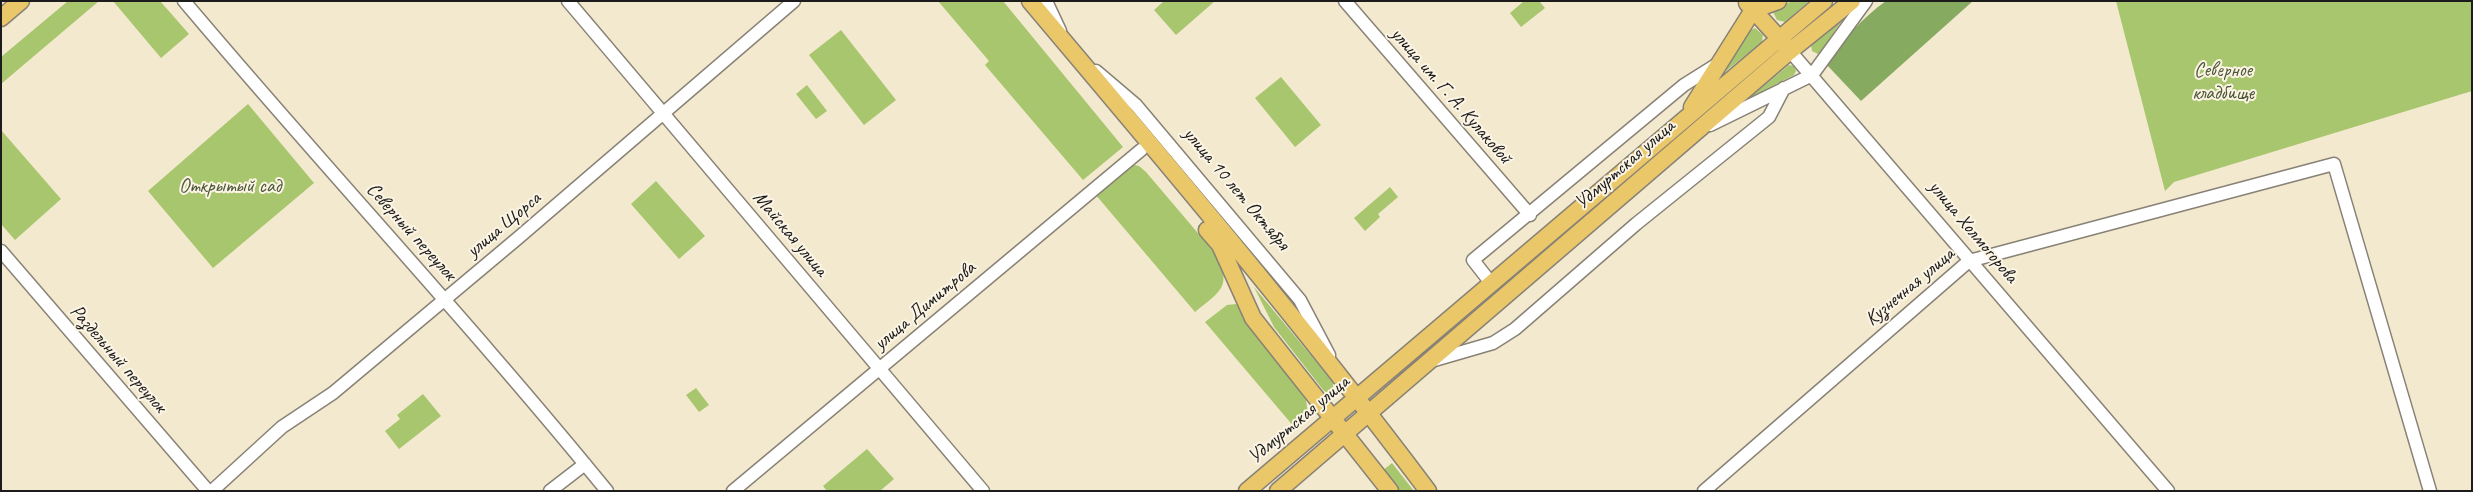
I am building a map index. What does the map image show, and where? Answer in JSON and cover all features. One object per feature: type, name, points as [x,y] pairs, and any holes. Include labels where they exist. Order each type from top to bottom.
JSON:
[{"type":"main road","points":[[1,18],[21,1]]},
{"type":"main road","name":"улица 10 лет Октября","points":[[1017,1],[1258,274],[1369,412],[1428,491]]},
{"type":"main road","name":"улица 10 лет Октября","points":[[1030,1],[1068,46],[1220,245],[1253,318],[1390,491]]},
{"type":"main road","points":[[1684,119],[1718,64],[1749,6],[1778,1]]},
{"type":"main road","name":"Удмуртская улица","points":[[1247,491],[1824,1]]},
{"type":"main road","name":"Удмуртская улица","points":[[1278,491],[1790,51],[1852,1]]},
{"type":"main road","name":"улица Холмогорова","points":[[1749,6],[1790,51]]},
{"type":"street","name":"Северный переулок","points":[[184,1],[445,299],[608,491]]},
{"type":"street","name":"Майская улица","points":[[568,1],[983,491]]},
{"type":"street","name":"улица Щорса","points":[[212,491],[282,427],[333,393],[664,114],[794,1]]},
{"type":"street","name":"улица 10 лет Октября","points":[[1046,1],[1068,46],[1136,105],[1300,300],[1343,381]]},
{"type":"street","name":"улица им. Г. А. Кулаковой","points":[[1345,1],[1530,215]]},
{"type":"street","points":[[1696,132],[1812,74],[1866,1]]},
{"type":"street","name":"улица Холмогорова","points":[[1790,51],[1812,74],[1969,261],[2168,491]]},
{"type":"street","name":"Удмуртская улица","points":[[1491,283],[1473,260],[1530,215],[1684,85],[1718,64]]},
{"type":"street","name":"Удмуртская улица","points":[[1428,362],[1492,343],[1515,329],[1636,224],[1769,117],[1784,88]]},
{"type":"street","points":[[1677,92],[1686,102],[1684,119]]},
{"type":"street","name":"улица Димитрова","points":[[732,491],[1146,147]]},
{"type":"street","name":"Кузнечная улица","points":[[1704,491],[1969,261],[2334,164],[2430,491]]},
{"type":"street","name":"Раздельный переулок","points":[[1,251],[208,491]]},
{"type":"street","points":[[550,491],[584,464]]},
{"type":"green space","points":[[68,1],[99,1],[1,84],[1,57]]},
{"type":"green space","points":[[113,1],[160,1],[189,34],[161,58]]},
{"type":"green space","points":[[938,1],[1003,1],[1123,147],[1083,180],[985,65],[989,61]]},
{"type":"green space","points":[[1164,1],[1215,1],[1176,35],[1154,10]]},
{"type":"green space","points":[[1524,1],[1539,1],[1545,8],[1521,27],[1510,13]]},
{"type":"green space","points":[[1793,1],[1809,1],[1785,22],[1777,20],[1773,12],[1775,8]]},
{"type":"green space","points":[[1886,1],[1973,1],[1861,101],[1826,64],[1853,30]]},
{"type":"green space","name":"Северное кладбище","points":[[2116,1],[2472,1],[2472,91],[2174,182],[2165,191]]},
{"type":"green space","points":[[1846,14],[1821,52],[1818,54],[1812,51],[1811,44]]},
{"type":"green space","points":[[1755,28],[1763,35],[1762,42],[1716,79],[1751,30]]},
{"type":"green space","points":[[841,30],[896,100],[864,125],[809,55]]},
{"type":"green space","points":[[1789,65],[1794,66],[1796,71],[1794,75],[1748,99]]},
{"type":"green space","points":[[1281,77],[1321,125],[1295,147],[1255,98]]},
{"type":"green space","points":[[807,85],[827,111],[816,119],[796,94]]},
{"type":"green space","name":"Открытый сад","points":[[248,104],[314,183],[213,268],[148,191]]},
{"type":"green space","points":[[1,130],[61,199],[15,240],[1,224]]},
{"type":"green space","points":[[1130,164],[1139,166],[1146,172],[1214,252],[1220,263],[1223,273],[1222,286],[1212,298],[1195,312],[1095,194]]},
{"type":"green space","points":[[656,181],[705,236],[679,259],[631,204]]},
{"type":"green space","points":[[1390,187],[1398,197],[1378,214],[1380,217],[1365,231],[1354,218]]},
{"type":"green space","points":[[1254,287],[1333,382],[1333,389],[1329,393],[1324,391],[1274,327]]},
{"type":"green space","points":[[1236,304],[1306,400],[1308,415],[1295,428],[1205,322],[1227,305]]},
{"type":"green space","points":[[696,388],[709,405],[699,412],[686,395]]},
{"type":"green space","points":[[423,394],[441,416],[399,449],[385,431],[400,419],[397,415]]},
{"type":"green space","points":[[867,449],[894,479],[880,491],[827,491],[823,486]]},
{"type":"green space","points":[[1392,463],[1414,491],[1398,491],[1382,471]]}]
